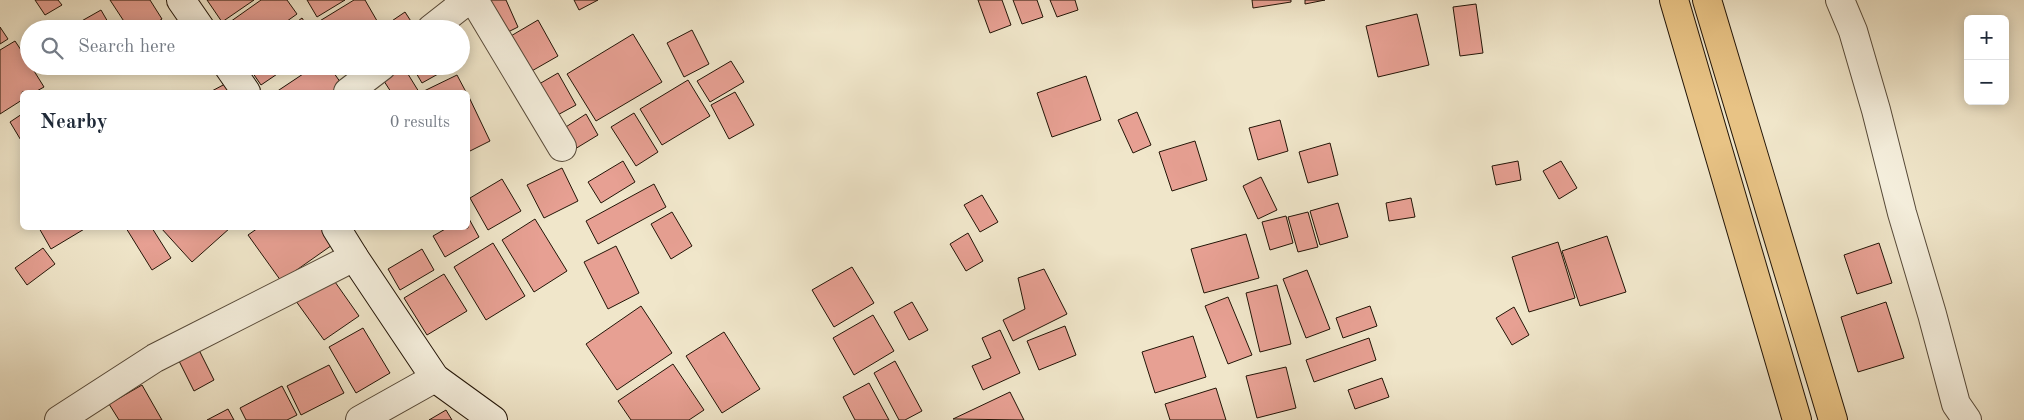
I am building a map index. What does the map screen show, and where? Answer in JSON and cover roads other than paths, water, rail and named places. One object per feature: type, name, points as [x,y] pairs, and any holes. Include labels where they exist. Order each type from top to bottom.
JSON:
[{"type":"main road","points":[[1674,0],[1797,420]]},
{"type":"main road","points":[[1707,0],[1833,420]]},
{"type":"street","points":[[181,0],[195,20]]},
{"type":"street","points":[[442,20],[468,0]]},
{"type":"street","points":[[474,0],[562,147]]},
{"type":"street","points":[[1840,0],[1853,31],[1876,110],[1902,213],[1956,404],[1968,420]]},
{"type":"street","points":[[234,75],[245,90]]},
{"type":"street","points":[[351,90],[370,75]]},
{"type":"street","points":[[337,230],[435,378],[493,420]]},
{"type":"street","points":[[59,420],[155,358],[354,257]]},
{"type":"street","points":[[360,420],[435,378]]}]
